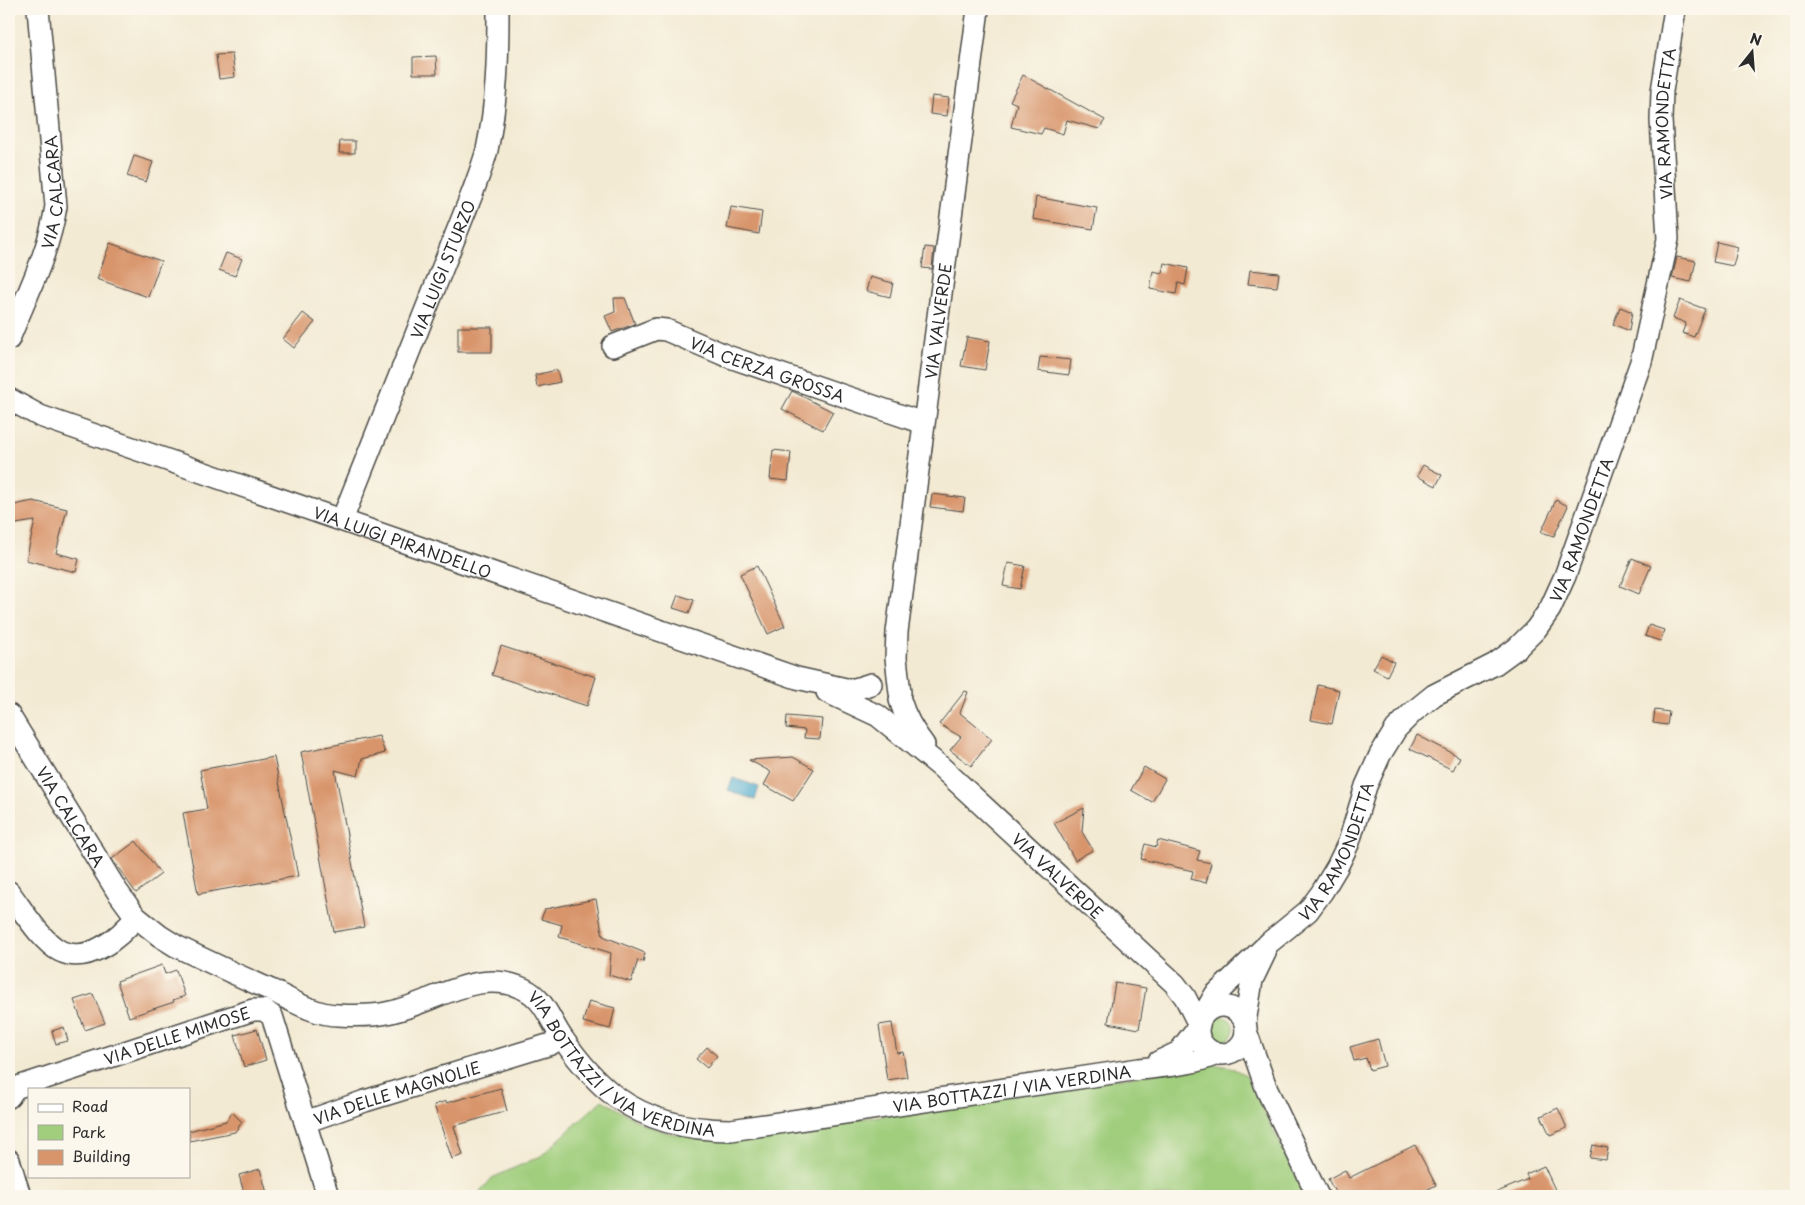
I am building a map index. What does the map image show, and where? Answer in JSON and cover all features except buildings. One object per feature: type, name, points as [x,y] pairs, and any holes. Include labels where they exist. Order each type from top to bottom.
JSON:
[{"type":"street","name":"VIA CALCARA","points":[[9,339],[44,255],[53,226],[56,206],[38,9]]},
{"type":"street","name":"VIA LUIGI STURZO","points":[[342,520],[472,194],[486,153],[497,84],[498,9]]},
{"type":"street","name":"VIA VALVERDE","points":[[897,632],[978,9]]},
{"type":"street","name":"VIA RAMONDETTA","points":[[1138,1069],[1170,1058],[1179,1052],[1208,1015],[1215,995],[1270,942],[1308,911],[1327,884],[1349,842],[1370,778],[1380,755],[1396,729],[1434,695],[1495,664],[1517,648],[1536,629],[1550,609],[1565,576],[1641,362],[1668,239],[1661,120],[1662,90],[1675,9]]},
{"type":"street","name":"VIA CERZA GROSSA","points":[[613,346],[656,329],[666,330],[728,356],[923,423]]},
{"type":"street","name":"VIA LUIGI PIRANDELLO","points":[[9,400],[40,416],[797,678]]},
{"type":"street","points":[[897,632],[887,662],[874,683],[866,690],[864,696],[869,709],[941,767]]},
{"type":"street","points":[[897,632],[897,676],[903,711],[910,724],[941,767]]},
{"type":"street","points":[[797,678],[846,689],[855,689],[884,680],[896,686],[900,696],[895,711],[883,716],[797,678]]},
{"type":"street","name":"VIA CALCARA","points":[[9,715],[117,891],[136,917]]},
{"type":"street","name":"VIA VALVERDE","points":[[941,767],[1175,984],[1184,997],[1208,1015]]},
{"type":"street","points":[[9,892],[44,938],[60,951],[75,954],[102,948],[128,927],[136,917]]},
{"type":"street","name":"VIA BOTTAZZI / VIA VERDINA","points":[[136,917],[176,946],[300,1004],[336,1015],[390,1013],[479,982],[495,981],[525,989],[536,997],[547,1011],[561,1037],[582,1064],[616,1097],[654,1116],[707,1130],[731,1130],[1138,1069]]},
{"type":"street","points":[[1138,1069],[1178,1065],[1231,1052],[1239,1047],[1244,1040],[1252,980],[1270,942]]},
{"type":"street","name":"VIA DELLE MIMOSE","points":[[9,1097],[15,1088],[253,1010],[264,1010],[272,1016],[305,1122]]},
{"type":"street","points":[[1268,1090],[1251,1071],[1221,1053],[1206,1047],[1199,1034],[1208,1015],[1236,1010],[1242,1016],[1268,1090],[1318,1196]]},
{"type":"street","name":"VIA DELLE MAGNOLIE","points":[[328,1196],[305,1122],[365,1101],[551,1044],[561,1037]]},
{"type":"street","points":[[9,1160],[20,1196]]},
{"type":"green space","points":[[1222,1017],[1230,1021],[1234,1029],[1230,1037],[1222,1041],[1214,1037],[1210,1029],[1214,1021]]},
{"type":"green space","points":[[1211,1064],[1230,1067],[1246,1075],[1306,1196],[477,1196],[492,1178],[541,1156],[602,1100],[645,1125],[669,1133],[720,1141]]},
{"type":"water","points":[[733,778],[759,787],[755,800],[728,790]]}]
